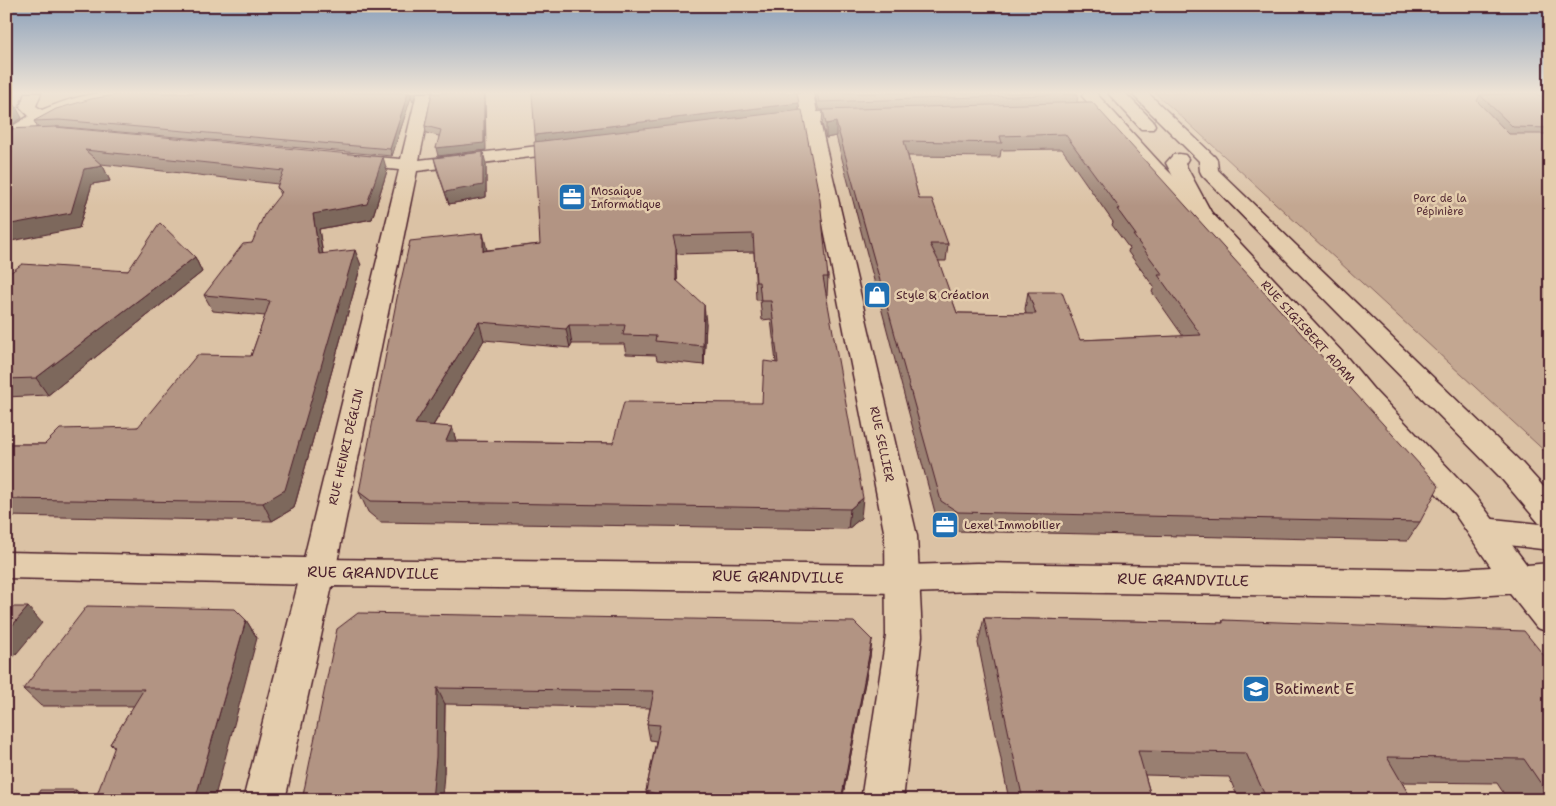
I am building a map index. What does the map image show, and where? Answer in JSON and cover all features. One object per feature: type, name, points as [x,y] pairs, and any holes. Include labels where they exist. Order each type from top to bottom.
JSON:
[{"type":"street","name":"RUE HENRI DÉGLIN","points":[[264,800],[318,572],[416,131]]},
{"type":"street","name":"RUE SELLIER","points":[[813,131],[900,526],[904,578],[904,636],[882,800]]},
{"type":"street","name":"RUE SIGISBERT ADAM","points":[[1120,131],[1154,168],[1202,215],[1336,361],[1365,398],[1452,491],[1483,530],[1534,579],[1550,617]]},
{"type":"street","points":[[1152,131],[1168,148],[1209,171],[1511,470],[1550,515]]},
{"type":"street","points":[[1178,131],[1208,160],[1209,171]]},
{"type":"street","points":[[11,132],[46,133]]},
{"type":"street","points":[[329,158],[416,166],[591,145]]},
{"type":"street","points":[[1168,148],[1202,215]]},
{"type":"street","points":[[1483,530],[1550,538]]},
{"type":"street","name":"RUE GRANDVILLE","points":[[6,565],[318,572],[904,578],[976,577],[1388,584],[1534,579]]},
{"type":"green space","name":"Parc de la Pépinière","points":[[1196,131],[1550,131],[1550,456]]},
{"type":"building","points":[[6,131],[95,131],[383,157],[367,204],[313,214],[319,254],[355,250],[285,490],[263,503],[6,499],[6,444],[45,444],[60,429],[138,427],[197,355],[251,356],[270,301],[204,295],[243,244],[252,243],[264,215],[282,192],[277,187],[284,171],[85,150],[103,166],[84,169],[71,213],[6,225]]},
{"type":"building","points":[[180,131],[396,131],[390,149]]},
{"type":"building","points":[[441,131],[484,131],[484,143],[436,148]]},
{"type":"building","points":[[535,131],[571,131],[535,135]]},
{"type":"building","points":[[629,131],[806,131],[820,200],[828,277],[823,277],[863,498],[850,509],[371,501],[359,492],[410,241],[483,233],[483,251],[540,244],[534,142]],"holes":[[[753,234],[756,282],[759,282],[761,301],[771,301],[778,363],[764,361],[762,403],[624,402],[613,443],[446,441],[452,427],[415,424],[479,322],[566,329],[569,325],[625,325],[623,335],[656,336],[655,341],[703,346],[704,305],[676,280],[676,249],[673,236]]]},
{"type":"building","points":[[838,131],[1118,131],[1439,486],[1420,522],[958,512],[941,501]],"holes":[[[1065,134],[1120,209],[1117,209],[1136,235],[1133,235],[1163,275],[1158,275],[1201,335],[1080,340],[1062,292],[1028,292],[1036,314],[957,313],[939,262],[930,244],[948,244],[932,199],[919,199],[904,141],[1002,143],[1000,136]]]},
{"type":"building","points":[[483,152],[483,185],[445,192],[434,158]]},
{"type":"building","points":[[160,223],[195,257],[36,378],[6,379],[6,276],[22,264],[128,271]]},
{"type":"building","points":[[87,606],[235,609],[246,620],[195,800],[95,800],[115,746],[110,744],[144,689],[23,689]]},
{"type":"building","points":[[6,607],[28,607],[6,633]]},
{"type":"building","points":[[358,613],[854,622],[872,640],[841,800],[678,800],[646,791],[660,725],[647,724],[654,691],[437,688],[436,757],[432,800],[302,800],[337,629]]},
{"type":"building","name":"Batiment E","points":[[984,618],[1223,623],[1223,620],[1524,631],[1550,663],[1550,797],[1524,759],[1387,757],[1412,800],[1267,800],[1246,753],[1138,751],[1152,800],[1023,800]]},
{"type":"building","points":[[40,790],[76,790],[70,800],[34,800]]},
{"type":"place","name":"Mosaique Informatique","points":[[572,197]]},
{"type":"place","name":"Style & Création","points":[[877,295]]},
{"type":"place","name":"Lexel Immobilier","points":[[945,525]]},
{"type":"place","name":"Batiment E","points":[[1256,689]]}]
